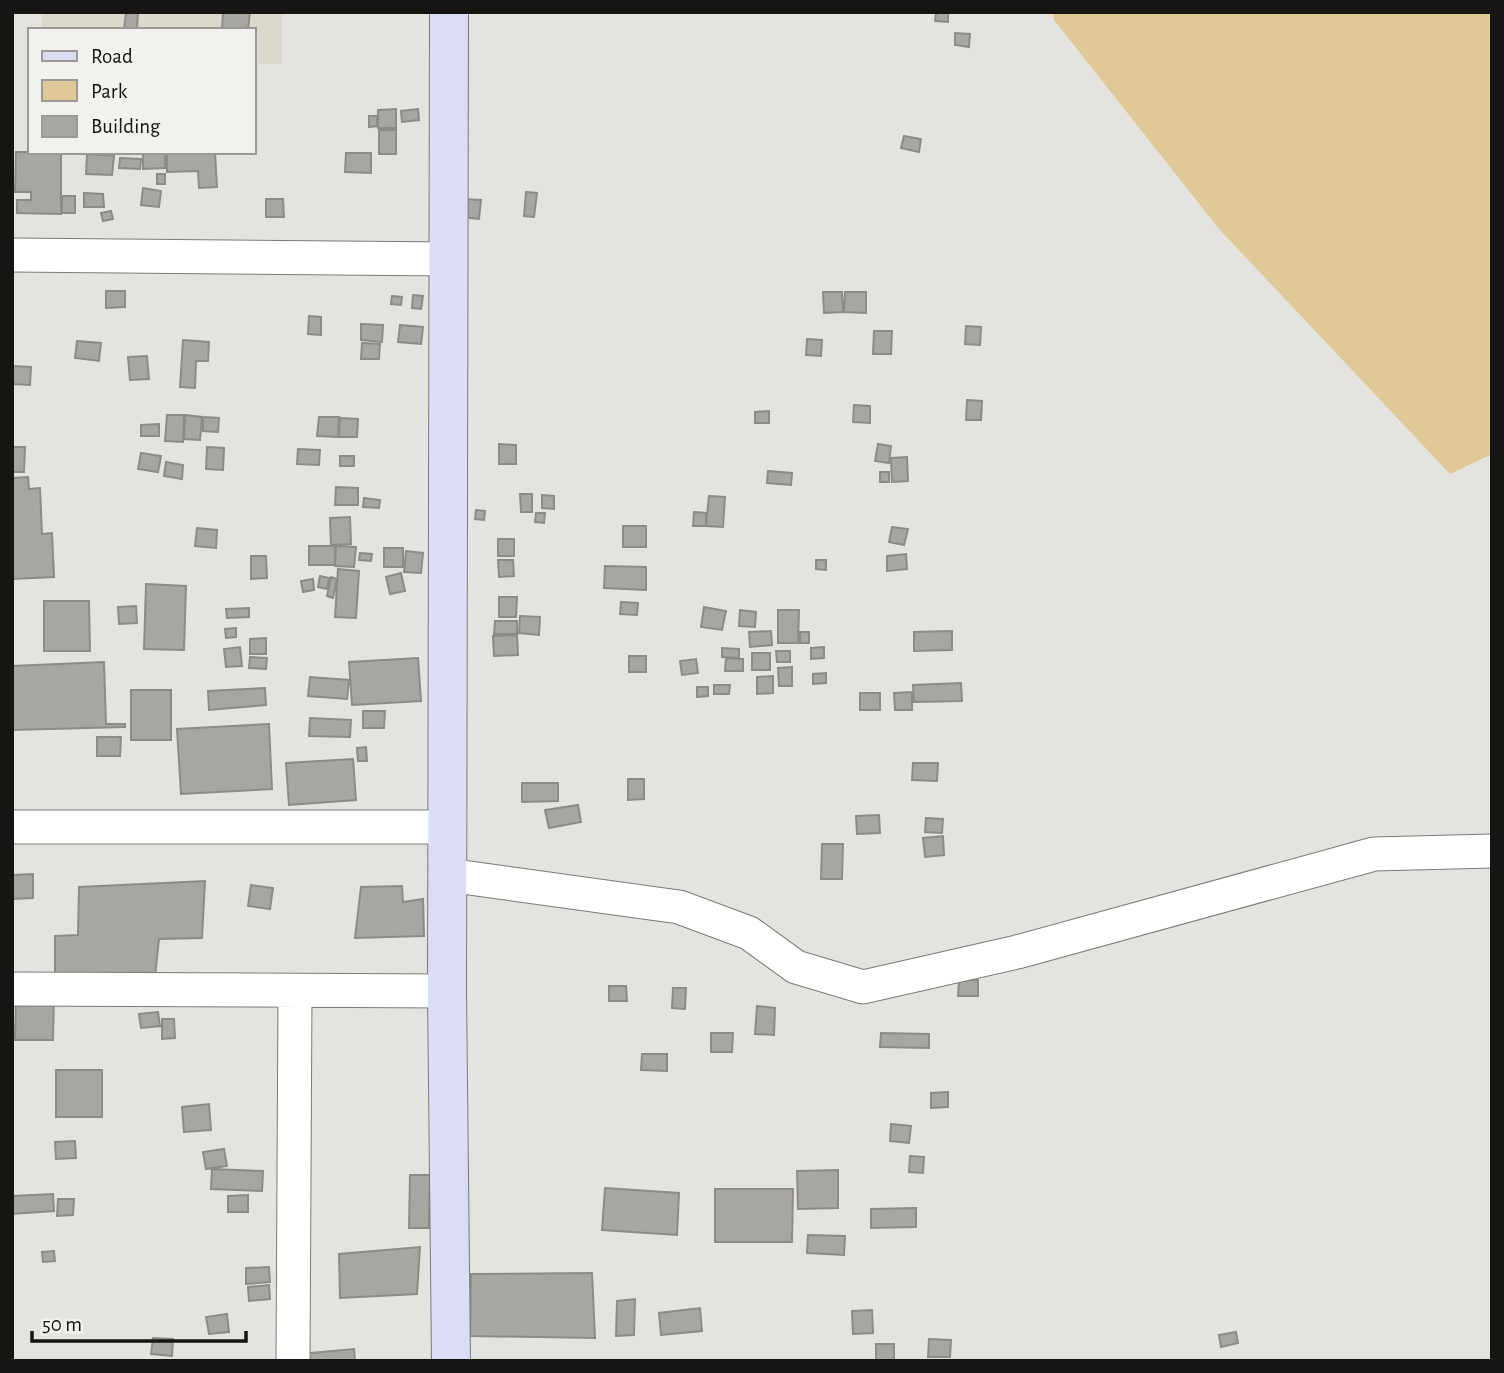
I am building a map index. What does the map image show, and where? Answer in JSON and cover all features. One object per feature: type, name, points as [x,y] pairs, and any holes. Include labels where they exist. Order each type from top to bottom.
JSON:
[{"type":"street","points":[[449,12],[447,991],[451,1361]]},
{"type":"street","points":[[12,255],[449,259]]},
{"type":"street","points":[[12,827],[449,827]]},
{"type":"street","points":[[449,874],[679,907],[749,933],[796,967],[863,987],[1017,952],[1374,854],[1492,851]]},
{"type":"street","points":[[12,989],[447,991]]},
{"type":"street","points":[[293,1361],[295,991]]},
{"type":"shaded area","points":[[42,12],[282,12],[282,64],[256,64],[256,28],[42,28]]},
{"type":"green space","points":[[1053,12],[1492,12],[1492,454],[1450,474],[1219,229],[1054,20]]},
{"type":"building","points":[[126,12],[138,12],[137,28],[124,28]]},
{"type":"building","points":[[223,12],[250,12],[248,28],[222,28]]},
{"type":"building","points":[[936,12],[948,12],[948,22],[935,21]]},
{"type":"building","points":[[955,33],[970,34],[969,47],[955,45]]},
{"type":"building","points":[[396,109],[396,128],[378,128],[378,110]]},
{"type":"building","points":[[418,109],[419,120],[402,122],[401,111]]},
{"type":"building","points":[[369,116],[377,116],[377,126],[369,127]]},
{"type":"building","points":[[379,130],[396,130],[396,154],[379,154]]},
{"type":"building","points":[[904,136],[921,139],[919,152],[901,148]]},
{"type":"building","points":[[16,152],[61,154],[61,214],[17,213],[17,200],[31,200],[31,192],[15,192]]},
{"type":"building","points":[[346,153],[371,153],[371,173],[345,172]]},
{"type":"building","points":[[87,154],[114,156],[112,175],[86,174]]},
{"type":"building","points":[[143,154],[165,154],[165,168],[143,169]]},
{"type":"building","points":[[167,154],[215,154],[217,187],[199,188],[198,171],[167,172]]},
{"type":"building","points":[[120,158],[141,159],[140,169],[119,168]]},
{"type":"building","points":[[157,174],[165,174],[165,184],[157,184]]},
{"type":"building","points":[[143,188],[161,191],[159,207],[141,205]]},
{"type":"building","points":[[526,192],[537,193],[534,217],[524,216]]},
{"type":"building","points":[[84,193],[103,194],[104,207],[84,207]]},
{"type":"building","points":[[62,196],[75,196],[75,213],[62,213]]},
{"type":"building","points":[[266,199],[283,199],[284,217],[266,217]]},
{"type":"building","points":[[464,199],[481,200],[479,219],[462,217]]},
{"type":"building","points":[[111,211],[113,219],[103,221],[101,213]]},
{"type":"building","points":[[106,291],[125,291],[125,307],[106,308]]},
{"type":"building","points":[[823,292],[842,292],[843,312],[824,313]]},
{"type":"building","points":[[845,292],[866,292],[866,313],[844,312]]},
{"type":"building","points":[[413,295],[423,296],[421,309],[412,308]]},
{"type":"building","points":[[392,296],[402,297],[401,305],[391,304]]},
{"type":"building","points":[[309,316],[321,317],[321,335],[308,334]]},
{"type":"building","points":[[361,324],[383,325],[382,342],[361,340]]},
{"type":"building","points":[[400,325],[423,327],[421,344],[398,342]]},
{"type":"building","points":[[966,326],[981,327],[980,345],[965,344]]},
{"type":"building","points":[[874,331],[892,331],[891,354],[873,354]]},
{"type":"building","points":[[807,339],[822,340],[821,356],[806,355]]},
{"type":"building","points":[[183,340],[209,342],[208,361],[196,361],[195,388],[180,387]]},
{"type":"building","points":[[77,341],[101,343],[99,361],[75,358]]},
{"type":"building","points":[[362,343],[380,344],[379,359],[361,359]]},
{"type":"building","points":[[147,356],[149,379],[130,380],[128,357]]},
{"type":"building","points":[[12,366],[31,367],[30,385],[12,384]]},
{"type":"building","points":[[967,400],[982,401],[981,420],[966,420]]},
{"type":"building","points":[[854,405],[870,406],[870,423],[853,422]]},
{"type":"building","points":[[769,411],[769,423],[755,423],[755,412]]},
{"type":"building","points":[[167,415],[184,415],[183,442],[165,441]]},
{"type":"building","points":[[185,415],[202,417],[200,440],[184,439]]},
{"type":"building","points":[[203,417],[219,418],[218,432],[203,431]]},
{"type":"building","points":[[319,417],[339,417],[338,437],[317,436]]},
{"type":"building","points":[[340,418],[358,419],[357,437],[339,437]]},
{"type":"building","points":[[159,424],[159,436],[141,436],[141,425]]},
{"type":"building","points":[[499,444],[516,445],[516,464],[499,464]]},
{"type":"building","points":[[878,444],[891,446],[889,463],[875,461]]},
{"type":"building","points":[[12,447],[25,447],[24,472],[12,472]]},
{"type":"building","points":[[207,447],[224,448],[223,470],[206,469]]},
{"type":"building","points":[[298,449],[320,450],[319,465],[297,464]]},
{"type":"building","points":[[141,453],[161,456],[158,472],[138,469]]},
{"type":"building","points":[[340,456],[354,456],[354,466],[340,466]]},
{"type":"building","points":[[907,457],[908,481],[892,482],[891,458]]},
{"type":"building","points":[[166,462],[183,465],[182,479],[164,476]]},
{"type":"building","points":[[768,471],[792,473],[791,485],[767,483]]},
{"type":"building","points":[[880,472],[889,472],[889,482],[880,482]]},
{"type":"building","points":[[28,477],[29,489],[40,488],[42,534],[52,533],[54,577],[12,579],[12,478]]},
{"type":"building","points":[[336,487],[358,488],[358,505],[335,505]]},
{"type":"building","points":[[520,494],[532,494],[532,512],[521,512]]},
{"type":"building","points":[[542,495],[554,496],[554,509],[542,508]]},
{"type":"building","points":[[709,496],[725,497],[723,527],[706,526]]},
{"type":"building","points":[[364,498],[380,500],[379,508],[363,507]]},
{"type":"building","points":[[476,510],[485,511],[484,520],[475,519]]},
{"type":"building","points":[[694,512],[706,513],[706,526],[693,526]]},
{"type":"building","points":[[536,513],[545,513],[544,523],[535,522]]},
{"type":"building","points":[[350,517],[351,544],[331,545],[330,518]]},
{"type":"building","points":[[623,526],[646,526],[646,547],[623,547]]},
{"type":"building","points":[[892,527],[908,529],[904,545],[889,542]]},
{"type":"building","points":[[197,528],[217,530],[216,548],[195,546]]},
{"type":"building","points":[[498,539],[514,539],[514,556],[498,556]]},
{"type":"building","points":[[309,546],[335,546],[335,565],[309,565]]},
{"type":"building","points":[[336,546],[356,547],[354,567],[335,566]]},
{"type":"building","points":[[384,548],[403,548],[403,567],[384,567]]},
{"type":"building","points":[[406,551],[423,553],[421,573],[404,572]]},
{"type":"building","points":[[360,553],[372,554],[371,561],[359,560]]},
{"type":"building","points":[[906,554],[907,569],[887,571],[887,556]]},
{"type":"building","points":[[251,556],[266,556],[267,578],[251,579]]},
{"type":"building","points":[[498,560],[513,560],[514,576],[499,577]]},
{"type":"building","points":[[816,560],[826,560],[826,570],[816,569]]},
{"type":"building","points":[[605,566],[646,567],[646,590],[604,588]]},
{"type":"building","points":[[338,569],[359,571],[356,618],[335,617]]},
{"type":"building","points":[[401,573],[405,591],[390,594],[386,577]]},
{"type":"building","points":[[320,576],[329,578],[327,589],[318,587]]},
{"type":"building","points":[[331,577],[337,579],[333,598],[327,596]]},
{"type":"building","points":[[313,579],[314,590],[303,592],[301,581]]},
{"type":"building","points":[[146,584],[186,586],[184,650],[144,649]]},
{"type":"building","points":[[499,597],[517,597],[516,617],[499,617]]},
{"type":"building","points":[[44,601],[89,601],[90,651],[44,651]]},
{"type":"building","points":[[621,602],[638,603],[637,615],[620,614]]},
{"type":"building","points":[[136,606],[137,623],[119,624],[118,607]]},
{"type":"building","points":[[704,607],[726,611],[722,630],[701,627]]},
{"type":"building","points":[[249,608],[249,617],[227,618],[226,609]]},
{"type":"building","points":[[740,610],[756,612],[755,627],[739,626]]},
{"type":"building","points":[[778,610],[799,610],[798,643],[778,643]]},
{"type":"building","points":[[520,616],[540,617],[539,635],[519,633]]},
{"type":"building","points":[[495,621],[517,621],[517,634],[494,634]]},
{"type":"building","points":[[236,628],[236,637],[226,638],[225,629]]},
{"type":"building","points":[[771,631],[772,645],[750,647],[749,632]]},
{"type":"building","points":[[952,631],[952,650],[914,651],[914,632]]},
{"type":"building","points":[[800,632],[809,632],[809,643],[800,643]]},
{"type":"building","points":[[517,635],[518,655],[494,656],[493,636]]},
{"type":"building","points":[[266,638],[266,654],[250,654],[250,639]]},
{"type":"building","points":[[240,647],[242,666],[226,667],[224,649]]},
{"type":"building","points":[[824,647],[824,658],[811,659],[811,648]]},
{"type":"building","points":[[722,648],[739,649],[739,658],[722,657]]},
{"type":"building","points":[[776,651],[790,651],[790,662],[777,662]]},
{"type":"building","points":[[752,653],[770,653],[770,670],[752,670]]},
{"type":"building","points":[[629,656],[646,656],[646,672],[629,672]]},
{"type":"building","points":[[250,657],[267,658],[266,669],[249,668]]},
{"type":"building","points":[[418,658],[421,701],[352,705],[349,662]]},
{"type":"building","points":[[726,658],[743,659],[743,671],[725,671]]},
{"type":"building","points":[[696,659],[698,673],[682,675],[680,661]]},
{"type":"building","points":[[104,662],[106,724],[125,724],[125,727],[12,730],[12,666]]},
{"type":"building","points":[[792,667],[792,686],[779,686],[778,668]]},
{"type":"building","points":[[826,673],[826,683],[813,684],[813,674]]},
{"type":"building","points":[[773,676],[773,693],[757,694],[757,677]]},
{"type":"building","points":[[310,677],[349,680],[347,699],[308,696]]},
{"type":"building","points":[[961,683],[962,701],[914,702],[913,685]]},
{"type":"building","points":[[714,685],[730,685],[729,694],[714,694]]},
{"type":"building","points":[[697,687],[708,687],[708,696],[697,697]]},
{"type":"building","points":[[265,688],[266,705],[209,710],[208,691]]},
{"type":"building","points":[[131,690],[171,690],[171,740],[131,740]]},
{"type":"building","points":[[912,692],[912,710],[895,710],[894,693]]},
{"type":"building","points":[[860,693],[880,693],[880,710],[860,710]]},
{"type":"building","points":[[363,711],[385,711],[384,728],[363,728]]},
{"type":"building","points":[[310,718],[351,720],[350,737],[309,736]]},
{"type":"building","points":[[269,724],[272,789],[181,794],[177,729]]},
{"type":"building","points":[[97,737],[121,737],[120,756],[97,756]]},
{"type":"building","points":[[366,747],[367,761],[358,761],[357,748]]},
{"type":"building","points":[[353,759],[356,800],[289,805],[286,763]]},
{"type":"building","points":[[913,763],[938,763],[937,781],[912,780]]},
{"type":"building","points":[[628,779],[644,779],[644,799],[628,800]]},
{"type":"building","points":[[522,783],[558,783],[558,801],[522,802]]},
{"type":"building","points":[[578,805],[581,822],[549,828],[545,810]]},
{"type":"building","points":[[879,815],[880,833],[857,834],[856,816]]},
{"type":"building","points":[[926,818],[943,819],[942,833],[925,832]]},
{"type":"building","points":[[943,836],[944,855],[925,857],[923,838]]},
{"type":"building","points":[[822,844],[843,844],[842,879],[821,879]]},
{"type":"building","points":[[33,874],[33,898],[12,899],[12,875]]},
{"type":"building","points":[[205,881],[202,938],[159,939],[155,976],[55,979],[55,936],[78,935],[79,887]]},
{"type":"building","points":[[251,885],[273,888],[270,909],[248,906]]},
{"type":"building","points":[[402,886],[403,902],[423,899],[424,936],[355,938],[361,887]]},
{"type":"building","points":[[959,980],[978,980],[978,996],[958,996]]},
{"type":"building","points":[[609,986],[626,986],[627,1001],[609,1001]]},
{"type":"building","points":[[673,988],[686,988],[685,1009],[672,1008]]},
{"type":"building","points":[[16,996],[54,996],[53,1040],[15,1040]]},
{"type":"building","points":[[757,1006],[775,1008],[774,1035],[755,1034]]},
{"type":"building","points":[[158,1012],[160,1026],[141,1028],[139,1014]]},
{"type":"building","points":[[162,1019],[174,1019],[175,1038],[162,1039]]},
{"type":"building","points":[[711,1033],[733,1033],[732,1052],[711,1052]]},
{"type":"building","points":[[881,1033],[929,1034],[929,1048],[880,1047]]},
{"type":"building","points":[[642,1054],[667,1054],[667,1071],[641,1070]]},
{"type":"building","points":[[56,1070],[102,1070],[102,1117],[56,1117]]},
{"type":"building","points":[[948,1092],[948,1107],[931,1108],[931,1093]]},
{"type":"building","points":[[209,1104],[211,1130],[184,1132],[182,1107]]},
{"type":"building","points":[[891,1124],[911,1126],[909,1143],[890,1141]]},
{"type":"building","points":[[75,1141],[76,1158],[56,1159],[55,1142]]},
{"type":"building","points":[[224,1149],[227,1166],[206,1169],[203,1152]]},
{"type":"building","points":[[910,1156],[924,1157],[923,1173],[909,1172]]},
{"type":"building","points":[[212,1169],[263,1171],[262,1191],[211,1189]]},
{"type":"building","points":[[838,1170],[838,1208],[798,1209],[797,1171]]},
{"type":"building","points":[[410,1175],[430,1175],[429,1228],[409,1228]]},
{"type":"building","points":[[605,1188],[679,1193],[677,1235],[602,1230]]},
{"type":"building","points":[[715,1189],[793,1189],[792,1242],[715,1242]]},
{"type":"building","points":[[53,1194],[54,1211],[12,1214],[12,1196]]},
{"type":"building","points":[[248,1195],[248,1212],[228,1212],[228,1196]]},
{"type":"building","points":[[58,1199],[74,1199],[73,1215],[57,1216]]},
{"type":"building","points":[[916,1208],[916,1227],[871,1228],[871,1209]]},
{"type":"building","points":[[808,1235],[845,1236],[844,1255],[807,1253]]},
{"type":"building","points":[[420,1247],[417,1294],[340,1298],[339,1254]]},
{"type":"building","points":[[54,1251],[55,1261],[43,1262],[42,1252]]},
{"type":"building","points":[[269,1267],[270,1282],[246,1284],[246,1268]]},
{"type":"building","points":[[592,1273],[595,1338],[470,1336],[471,1274]]},
{"type":"building","points":[[269,1285],[270,1299],[249,1301],[248,1287]]},
{"type":"building","points":[[635,1299],[634,1335],[616,1336],[617,1301]]},
{"type":"building","points":[[700,1308],[702,1331],[661,1335],[659,1313]]},
{"type":"building","points":[[872,1310],[873,1333],[853,1334],[852,1311]]},
{"type":"building","points":[[227,1314],[229,1332],[209,1334],[206,1317]]},
{"type":"building","points":[[1236,1332],[1238,1343],[1221,1347],[1219,1335]]},
{"type":"building","points":[[153,1338],[173,1339],[172,1356],[151,1354]]},
{"type":"building","points":[[929,1339],[951,1340],[950,1357],[928,1357]]},
{"type":"building","points":[[876,1344],[894,1344],[894,1361],[876,1361]]},
{"type":"building","points":[[354,1349],[355,1361],[300,1361],[300,1354]]}]
